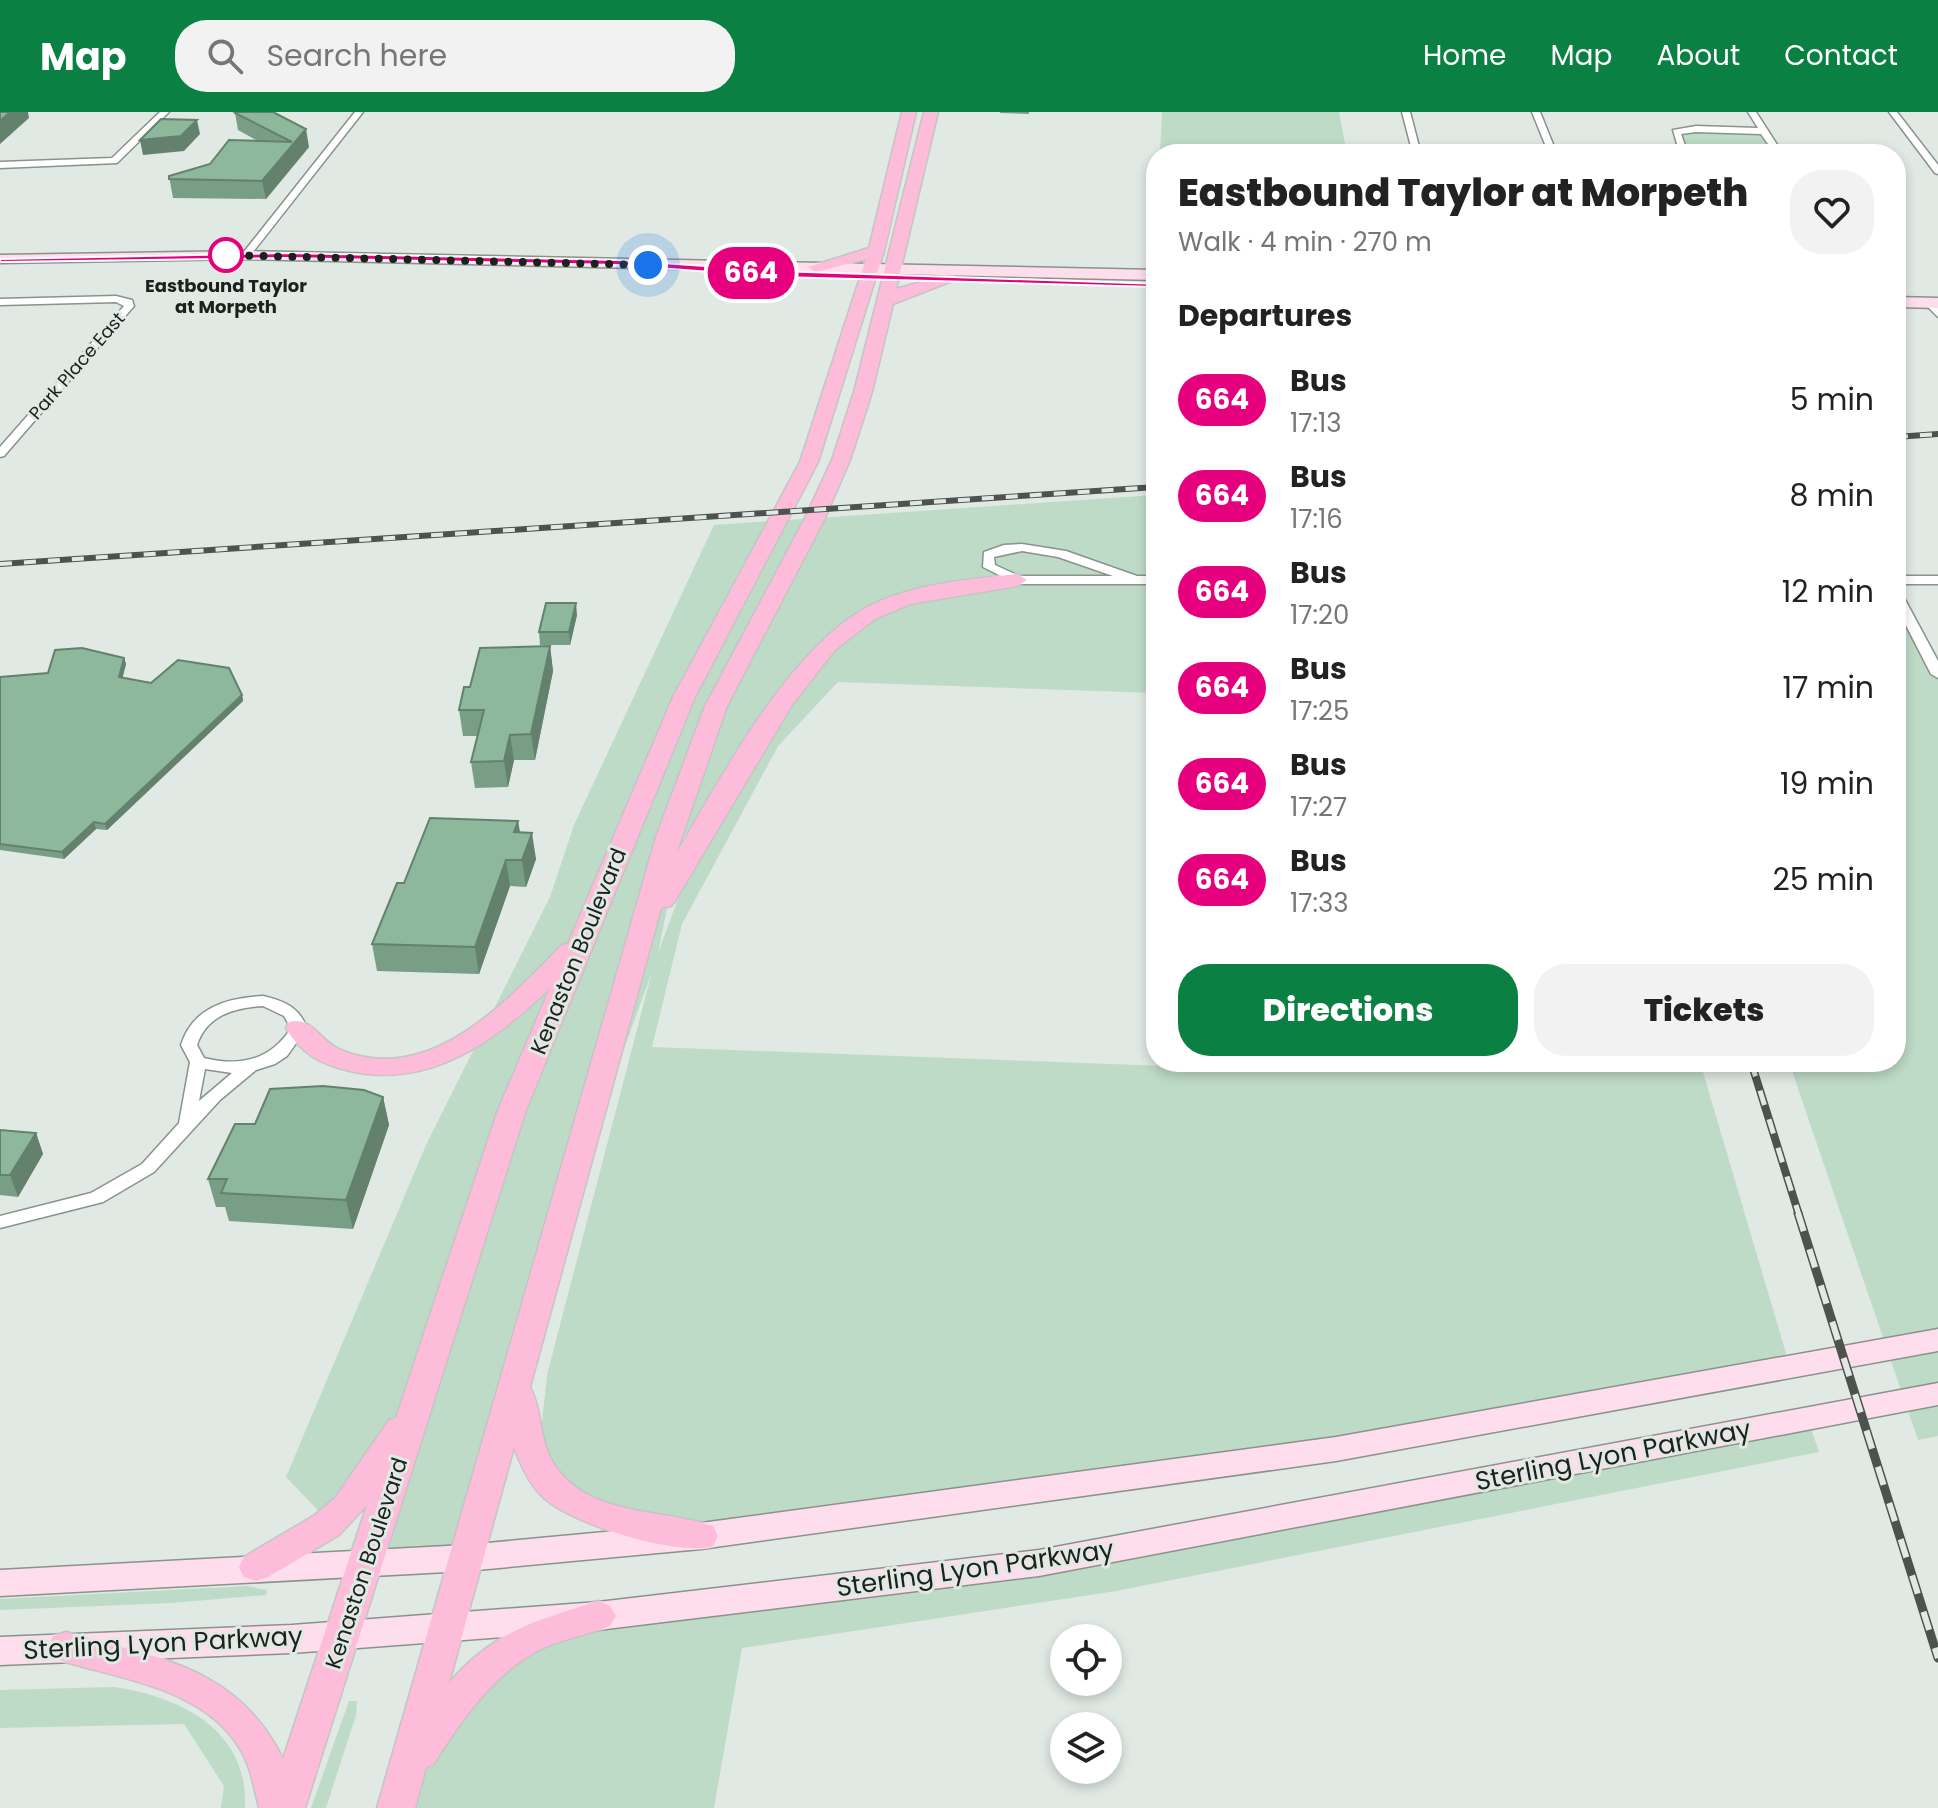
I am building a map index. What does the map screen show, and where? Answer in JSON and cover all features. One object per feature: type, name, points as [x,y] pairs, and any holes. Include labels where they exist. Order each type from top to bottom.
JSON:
[{"type":"main road","name":"Kenaston Boulevard","points":[[286,1808],[512,1110],[684,697],[809,462],[848,290],[868,273],[876,251],[909,112]]},
{"type":"main road","name":"Kenaston Boulevard","points":[[400,1792],[632,962],[685,785],[716,706],[814,520],[841,460],[899,252],[931,112]]},
{"type":"main road","points":[[817,271],[876,251]]},
{"type":"main road","points":[[899,252],[909,262],[943,275],[1146,284]]},
{"type":"main road","points":[[0,259],[246,255],[618,263],[868,273],[914,287],[943,275]]},
{"type":"main road","points":[[817,271],[848,290]]},
{"type":"main road","points":[[891,282],[943,275],[1146,275]]},
{"type":"main road","points":[[1906,296],[1936,303]]},
{"type":"main road","points":[[1906,302],[1936,303]]},
{"type":"main road","points":[[632,962],[681,864],[794,684],[817,656],[845,629],[870,613],[957,588],[1017,580]]},
{"type":"main road","points":[[299,1028],[308,1044],[356,1066],[395,1067],[435,1059],[485,1033],[526,999],[582,940]]},
{"type":"main road","points":[[0,1583],[466,1558],[701,1536],[1336,1449],[1938,1340]]},
{"type":"main road","points":[[517,1381],[522,1433],[535,1467],[551,1488],[582,1509],[614,1520],[701,1536]]},
{"type":"main road","name":"Sterling Lyon Parkway","points":[[0,1651],[292,1639],[598,1616],[1039,1563],[1938,1394]]},
{"type":"main road","points":[[256,1567],[327,1525],[347,1508],[418,1403]]},
{"type":"main road","points":[[400,1792],[442,1719],[476,1678],[526,1640],[598,1616]]},
{"type":"main road","points":[[66,1647],[175,1680],[220,1699],[249,1730],[266,1756],[278,1808]]},
{"type":"street","points":[[0,165],[114,161],[165,112]]},
{"type":"street","points":[[246,255],[359,112]]},
{"type":"street","points":[[1406,112],[1414,144]]},
{"type":"street","points":[[1536,112],[1549,144]]},
{"type":"street","points":[[1752,112],[1772,144]]},
{"type":"street","points":[[1893,112],[1938,171]]},
{"type":"street","points":[[1680,144],[1676,132],[1696,129],[1764,131]]},
{"type":"street","name":"Park Place East","points":[[0,302],[116,299],[128,302],[129,306],[0,454]]},
{"type":"street","points":[[1136,580],[1030,546],[1008,546],[988,555],[989,567],[1017,580],[1136,580],[1146,580]]},
{"type":"street","points":[[1906,580],[1938,580]]},
{"type":"street","points":[[1906,613],[1938,674]]},
{"type":"street","points":[[187,1123],[198,1062],[189,1045],[191,1034],[199,1023],[228,1006],[246,1002],[279,1005],[291,1011],[299,1028],[282,1053],[250,1067],[232,1069],[198,1062]]},
{"type":"street","points":[[0,1222],[97,1198],[148,1168],[175,1142],[187,1123],[250,1067]]},
{"type":"green space","points":[[1162,112],[1339,112],[1345,144],[1160,144]]},
{"type":"green space","points":[[1764,131],[1772,144],[1680,144],[1676,132]]},
{"type":"green space","points":[[1146,496],[1146,693],[838,682],[778,746],[682,924],[652,1047],[1146,1065],[1146,1072],[1703,1072],[1790,1367],[701,1536],[551,1488],[540,1441],[547,1375],[652,972],[551,1249],[466,1558],[364,1564],[417,1407],[335,1528],[286,1477],[426,1145],[550,897],[574,825],[714,525]],"holes":[[[682,835],[688,837],[690,866],[658,953]]]},
{"type":"green space","points":[[1906,613],[1938,674],[1938,1436],[1918,1440],[1792,1072],[1906,1072]]},
{"type":"green space","points":[[1808,1419],[1819,1452],[1116,1591],[742,1648],[714,1808],[397,1808],[405,1777],[526,1640],[1039,1563]]},
{"type":"green space","points":[[247,1586],[267,1590],[266,1595],[172,1603],[0,1610],[0,1599]]},
{"type":"green space","points":[[114,1687],[163,1699],[206,1722],[223,1738],[236,1758],[243,1781],[245,1808],[221,1808],[224,1786],[184,1724],[0,1728],[0,1690]]},
{"type":"green space","points":[[349,1701],[357,1701],[356,1715],[326,1808],[311,1808]]},
{"type":"building","points":[[0,112],[10,112],[0,121]]},
{"type":"building","points":[[273,112],[306,129],[262,181],[169,179],[169,176],[210,164],[229,140],[292,142],[235,113]]},
{"type":"building","points":[[161,119],[197,120],[181,136],[140,140]]},
{"type":"building","points":[[546,603],[576,603],[569,632],[539,632]]},
{"type":"building","points":[[550,646],[531,734],[510,735],[504,761],[471,762],[484,710],[459,710],[464,687],[470,687],[480,648]]},
{"type":"building","points":[[82,648],[124,658],[119,677],[151,683],[178,660],[229,668],[242,695],[105,824],[94,822],[62,852],[0,844],[0,677],[48,673],[55,650]]},
{"type":"building","points":[[430,818],[518,821],[514,832],[532,833],[522,860],[506,860],[475,947],[372,944],[397,883],[404,883]]},
{"type":"building","points":[[323,1086],[364,1090],[383,1097],[346,1200],[221,1193],[227,1179],[208,1179],[235,1124],[255,1124],[270,1089]]},
{"type":"building","points":[[0,1130],[36,1133],[10,1175],[0,1175]]},
{"type":"railway","points":[[1906,436],[1938,434]]},
{"type":"railway","points":[[0,564],[1146,488]]},
{"type":"railway","points":[[1754,1072],[1799,1215]]},
{"type":"railway","points":[[1798,1213],[1938,1658]]},
{"type":"bus line","name":"664","points":[[0,259],[288,255],[618,263],[778,274],[1146,284]]},
{"type":"place","name":"Eastbound Taylor at Morpeth","points":[[226,255]]},
{"type":"route","points":[[226,255],[216,255],[648,265]]}]
